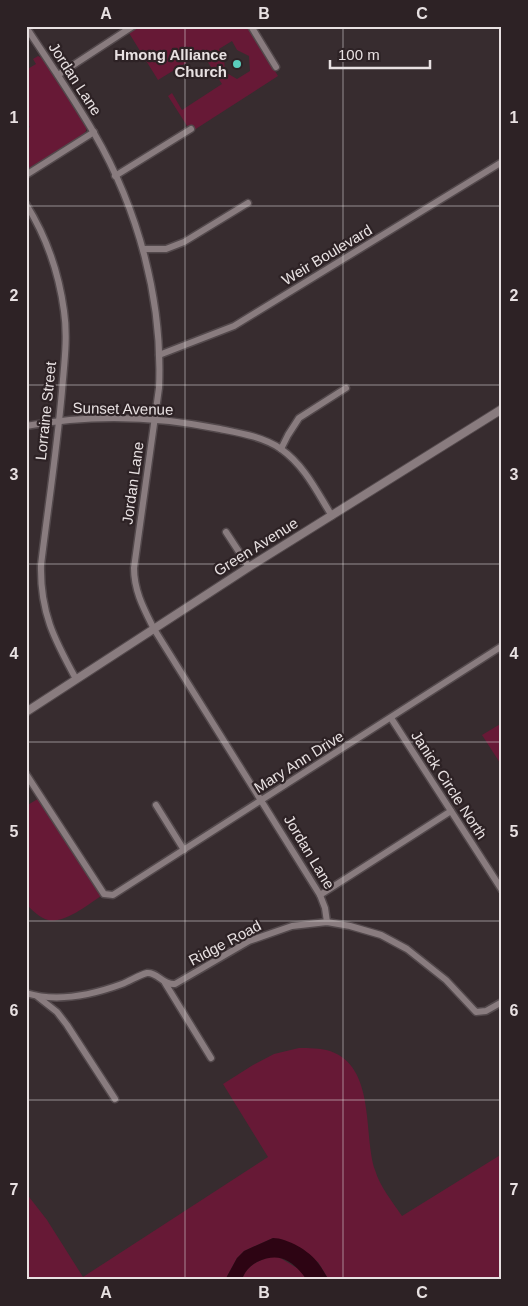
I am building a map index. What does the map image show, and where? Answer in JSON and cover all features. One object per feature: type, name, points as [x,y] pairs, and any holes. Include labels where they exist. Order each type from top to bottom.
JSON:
[{"type":"street","points":[[58,75],[133,26]]},
{"type":"street","points":[[251,26],[276,67]]},
{"type":"street","name":"Jordan Lane","points":[[26,27],[94,132],[116,176],[143,249],[150,278],[159,355],[159,388],[134,577],[138,598],[154,628],[320,895],[324,903],[327,922]]},
{"type":"street","points":[[116,176],[191,129]]},
{"type":"street","points":[[26,175],[94,132]]},
{"type":"street","name":"Weir Boulevard","points":[[159,355],[234,326],[502,162]]},
{"type":"street","points":[[143,249],[166,249],[176,246],[248,203]]},
{"type":"street","name":"Lorraine Street","points":[[26,204],[48,251],[64,313],[65,345],[59,420],[40,565],[40,581],[49,626],[76,679]]},
{"type":"street","points":[[281,449],[299,418],[346,388]]},
{"type":"street","name":"Green Avenue","points":[[26,712],[154,628],[502,409]]},
{"type":"street","name":"Sunset Avenue","points":[[26,426],[59,420],[154,419],[234,431],[266,441],[293,458],[308,476],[332,516]]},
{"type":"street","points":[[226,532],[249,568]]},
{"type":"street","name":"Mary Ann Drive","points":[[26,774],[104,894],[108,896],[119,892],[502,646]]},
{"type":"street","name":"Janick Circle North","points":[[391,718],[502,890]]},
{"type":"street","points":[[156,805],[184,850]]},
{"type":"street","points":[[320,895],[451,811]]},
{"type":"street","name":"Ridge Road","points":[[165,983],[175,984],[249,941],[270,933],[292,926],[327,922],[381,935],[407,949],[446,980],[470,1008],[476,1012],[486,1011],[502,1002]]},
{"type":"street","points":[[26,993],[38,997],[75,997],[101,992],[146,973],[156,975],[165,983],[211,1058]]},
{"type":"street","points":[[38,997],[56,1012],[67,1025],[115,1099]]},
{"type":"shaded area","points":[[140,26],[247,26],[278,76],[191,132],[168,96],[172,93],[182,110],[222,84],[202,53],[158,80],[129,33]],"holes":[[[232,41],[237,50],[249,56],[250,71],[237,79],[225,72],[224,58],[219,49]]]},
{"type":"shaded area","points":[[38,56],[44,59],[86,125],[86,131],[83,135],[26,170],[26,130],[30,127],[26,121],[26,70],[36,64],[33,59]]},
{"type":"shaded area","points":[[502,723],[502,766],[482,735]]},
{"type":"shaded area","points":[[41,797],[104,894],[77,912],[55,920],[42,918],[26,904],[26,806]]},
{"type":"shaded area","points":[[299,1048],[330,1051],[345,1059],[355,1071],[365,1103],[375,1170],[383,1188],[402,1216],[502,1154],[502,1280],[329,1280],[318,1262],[273,1238],[244,1251],[237,1258],[225,1280],[26,1280],[26,1193],[47,1220],[83,1277],[268,1157],[223,1084],[274,1054]]},
{"type":"shaded area","points":[[273,1238],[285,1240],[310,1254],[329,1280],[307,1280],[291,1263],[279,1258],[273,1258],[265,1259],[252,1265],[242,1280],[225,1280],[237,1258],[244,1251]]},
{"type":"shaded area","points":[[277,1256],[300,1270],[307,1280],[242,1280],[251,1266],[266,1258]]},
{"type":"place","name":"Hmong Alliance Church","points":[[237,64]]}]
